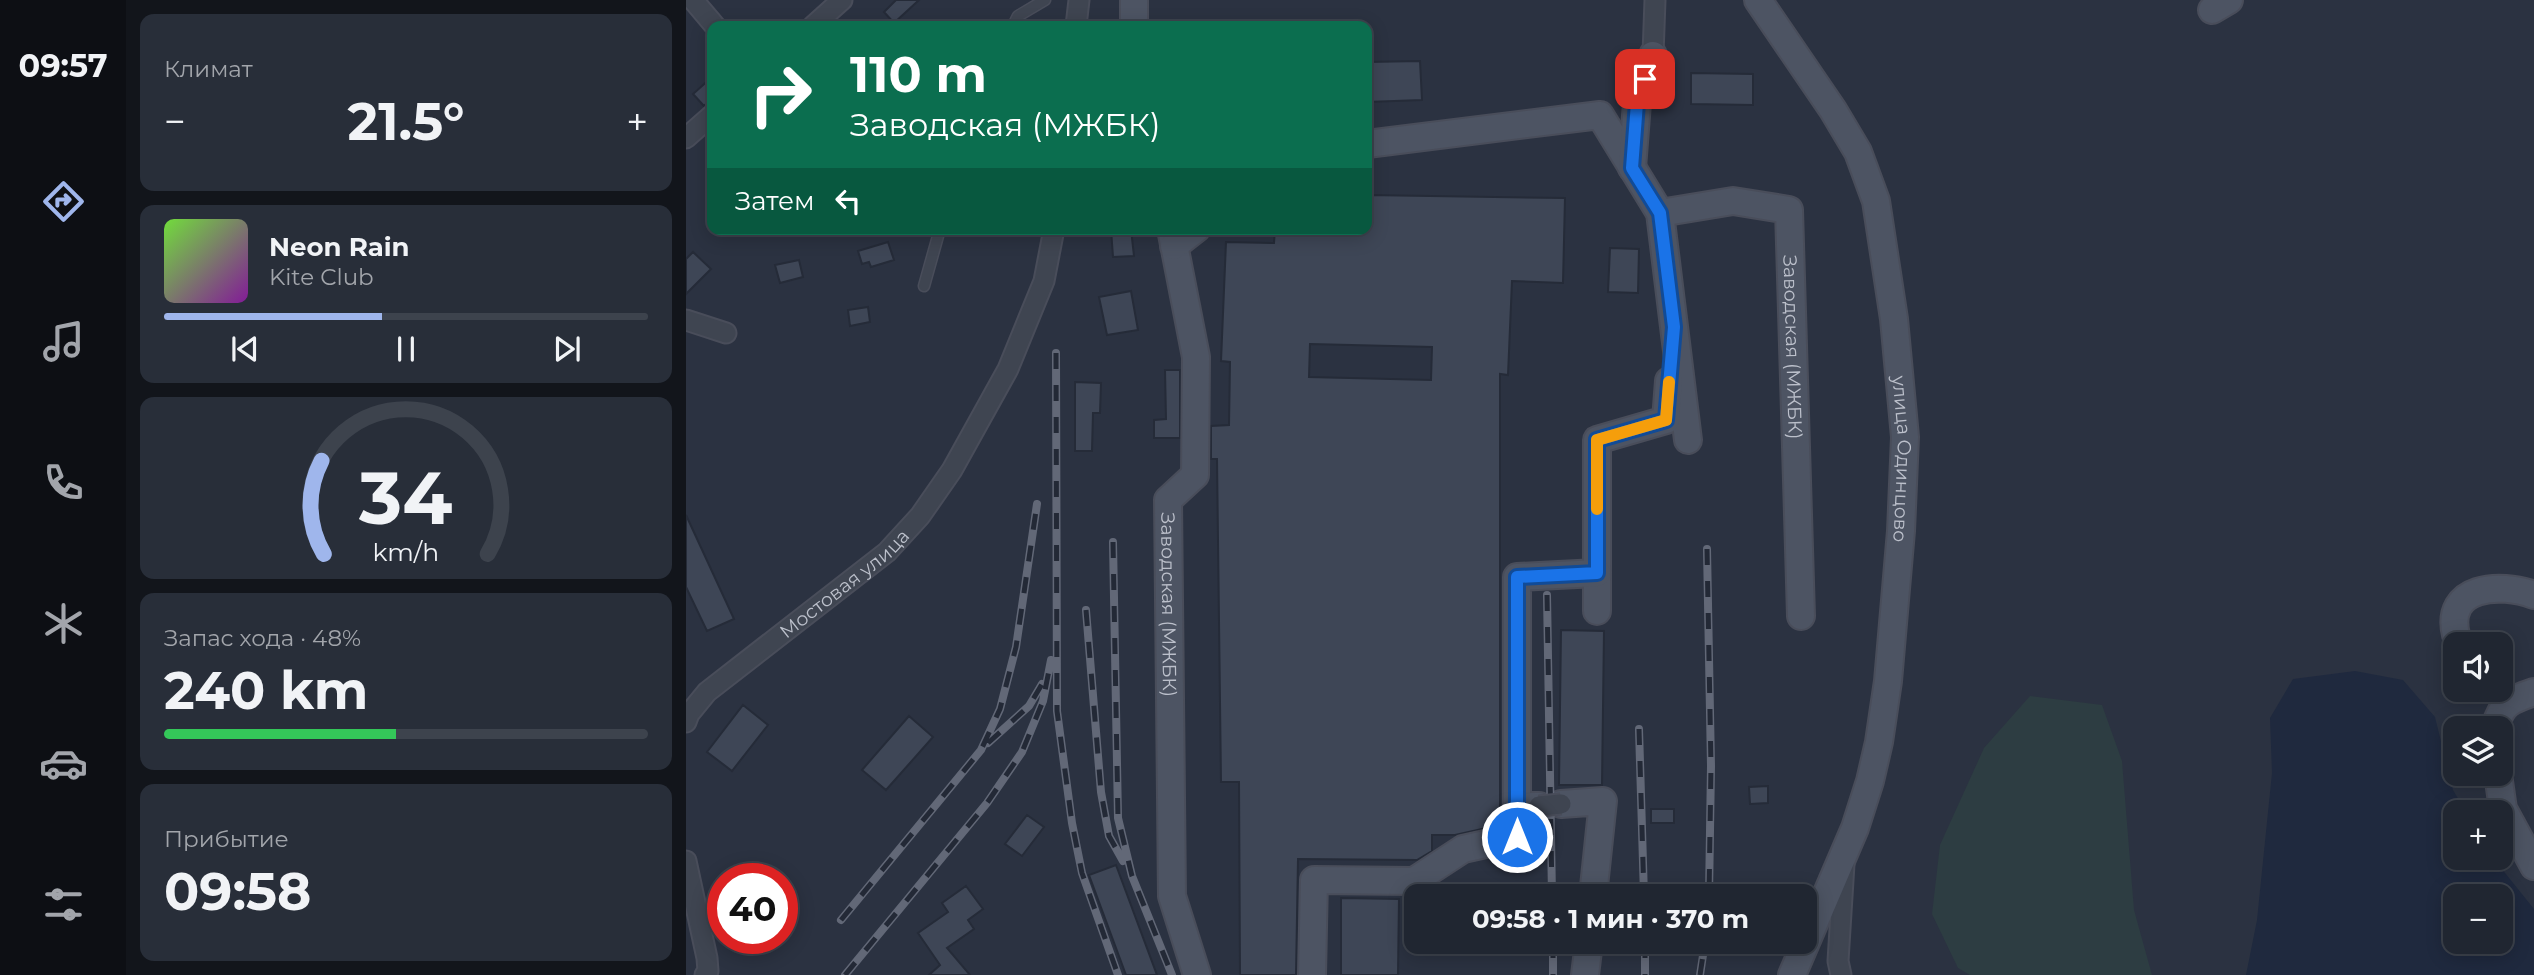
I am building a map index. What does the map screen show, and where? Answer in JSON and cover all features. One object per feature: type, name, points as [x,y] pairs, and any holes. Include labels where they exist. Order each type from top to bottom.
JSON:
[{"type":"street","points":[[693,0],[711,21]]},
{"type":"street","points":[[819,21],[842,0]]},
{"type":"street","points":[[1077,21],[1079,0]]},
{"type":"street","points":[[1134,0],[1134,21]]},
{"type":"street","points":[[1632,168],[1637,103],[1653,55],[1655,0]]},
{"type":"street","name":"улица Одинцово","points":[[1758,0],[1833,110],[1858,152],[1876,201],[1894,319],[1905,437],[1901,531],[1888,681],[1870,781],[1844,856],[1792,975]]},
{"type":"street","points":[[1372,144],[1600,115],[1660,213],[1688,440]]},
{"type":"street","points":[[686,138],[707,120]]},
{"type":"street","name":"Заводская (МЖБК)","points":[[1660,213],[1733,201],[1789,210],[1801,616]]},
{"type":"street","name":"Мостовая улица","points":[[686,722],[689,714],[707,692],[887,552],[920,516],[952,470],[1008,369],[1044,281],[1054,235]]},
{"type":"street","name":"Заводская (МЖБК)","points":[[1172,238],[1196,357],[1195,475],[1168,500],[1172,896],[1197,975]]},
{"type":"street","points":[[686,320],[726,333]]},
{"type":"street","points":[[1597,611],[1597,440],[1666,420],[1674,327]]},
{"type":"street","points":[[1517,837],[1517,577],[1597,573]]},
{"type":"street","points":[[2456,632],[2453,614],[2460,602],[2473,594],[2495,588],[2521,590],[2534,595]]},
{"type":"street","points":[[2498,716],[2512,700],[2534,692]]},
{"type":"street","points":[[2500,786],[2503,809],[2534,866]]},
{"type":"street","points":[[1517,837],[1531,806],[1603,800],[1595,884]]},
{"type":"street","points":[[1312,975],[1314,880],[1414,881],[1463,849],[1517,837]]},
{"type":"street","points":[[1841,975],[1838,961],[1844,856]]},
{"type":"street","points":[[686,861],[710,973]]},
{"type":"street","points":[[1585,975],[1588,954]]},
{"type":"lane","points":[[1016,21],[1018,16],[1045,0]]},
{"type":"lane","points":[[924,286],[938,235]]},
{"type":"shaded area","points":[[2030,696],[2102,705],[2122,761],[2134,910],[2152,975],[1970,975],[1958,968],[1932,914],[1940,845],[1984,748]]},
{"type":"water","points":[[2355,671],[2403,680],[2435,717],[2443,749],[2443,786],[2452,786],[2459,800],[2443,800],[2443,870],[2503,870],[2534,909],[2534,975],[2246,975],[2257,920],[2272,773],[2270,718],[2293,679]]},
{"type":"building","points":[[896,0],[919,0],[896,21],[892,21],[884,12]]},
{"type":"building","points":[[1420,61],[1422,100],[1372,102],[1372,62]]},
{"type":"building","points":[[1691,73],[1753,74],[1753,105],[1691,104]]},
{"type":"building","points":[[707,81],[707,103],[704,106],[693,94]]},
{"type":"building","points":[[1372,195],[1565,198],[1563,283],[1512,281],[1508,375],[1500,374],[1500,825],[1455,835],[1432,835],[1432,851],[1417,860],[1298,859],[1296,975],[1240,975],[1239,782],[1221,782],[1217,459],[1211,459],[1211,426],[1229,425],[1230,362],[1221,361],[1226,242],[1274,243],[1275,235],[1372,235]],"holes":[[[1310,344],[1432,347],[1431,380],[1309,377]]]},
{"type":"building","points":[[1111,235],[1132,235],[1134,256],[1113,257]]},
{"type":"building","points":[[888,242],[894,260],[871,267],[869,262],[862,264],[858,251]]},
{"type":"building","points":[[1610,248],[1639,249],[1638,293],[1608,292]]},
{"type":"building","points":[[693,252],[711,269],[686,294],[686,259]]},
{"type":"building","points":[[799,260],[803,277],[780,283],[775,265]]},
{"type":"building","points":[[1131,291],[1138,330],[1107,335],[1099,297]]},
{"type":"building","points":[[868,307],[870,322],[850,326],[848,310]]},
{"type":"building","points":[[1165,370],[1180,370],[1180,438],[1154,438],[1154,420],[1166,419]]},
{"type":"building","points":[[1075,382],[1101,383],[1100,413],[1093,413],[1092,451],[1075,451]]},
{"type":"building","points":[[686,515],[734,619],[707,631],[686,587]]},
{"type":"building","points":[[1561,630],[1604,631],[1602,785],[1559,785]]},
{"type":"building","points":[[743,705],[768,725],[732,771],[707,752]]},
{"type":"building","points":[[909,716],[933,737],[886,790],[862,770]]},
{"type":"building","points":[[1768,786],[1768,803],[1750,804],[1749,787]]},
{"type":"building","points":[[1651,809],[1674,809],[1674,823],[1651,823]]},
{"type":"building","points":[[1027,815],[1044,827],[1022,856],[1005,844]]},
{"type":"building","points":[[1116,865],[1157,975],[1126,975],[1089,875]]},
{"type":"building","points":[[966,886],[983,909],[968,920],[974,929],[947,948],[970,975],[929,975],[940,965],[918,933],[948,912],[942,903]]},
{"type":"building","points":[[1341,898],[1399,899],[1398,975],[1341,975]]},
{"type":"railway","points":[[1056,353],[1057,711],[1072,823],[1082,873],[1118,975]]},
{"type":"railway","points":[[841,920],[981,750],[1000,709],[1016,647],[1037,504]]},
{"type":"railway","points":[[1113,542],[1118,818],[1132,876],[1172,975]]},
{"type":"railway","points":[[1707,549],[1711,766],[1709,884]]},
{"type":"railway","points":[[1547,595],[1552,884]]},
{"type":"railway","points":[[1086,610],[1101,792],[1109,836],[1123,861]]},
{"type":"railway","points":[[845,975],[987,803],[1022,752],[1043,701],[1051,660]]},
{"type":"railway","points":[[988,743],[1029,706],[1042,684]]},
{"type":"railway","points":[[1639,729],[1644,884]]},
{"type":"railway","points":[[1553,954],[1553,975]]},
{"type":"railway","points":[[1645,954],[1645,975]]},
{"type":"railway","points":[[1700,975],[1703,954]]},
{"type":"slow traffic","points":[[1597,509],[1597,440],[1666,420],[1669,382]]},
{"type":"route","points":[[1517,837],[1517,577],[1597,573],[1597,440],[1666,420],[1674,327],[1660,213],[1632,168],[1637,103],[1645,79]]}]
